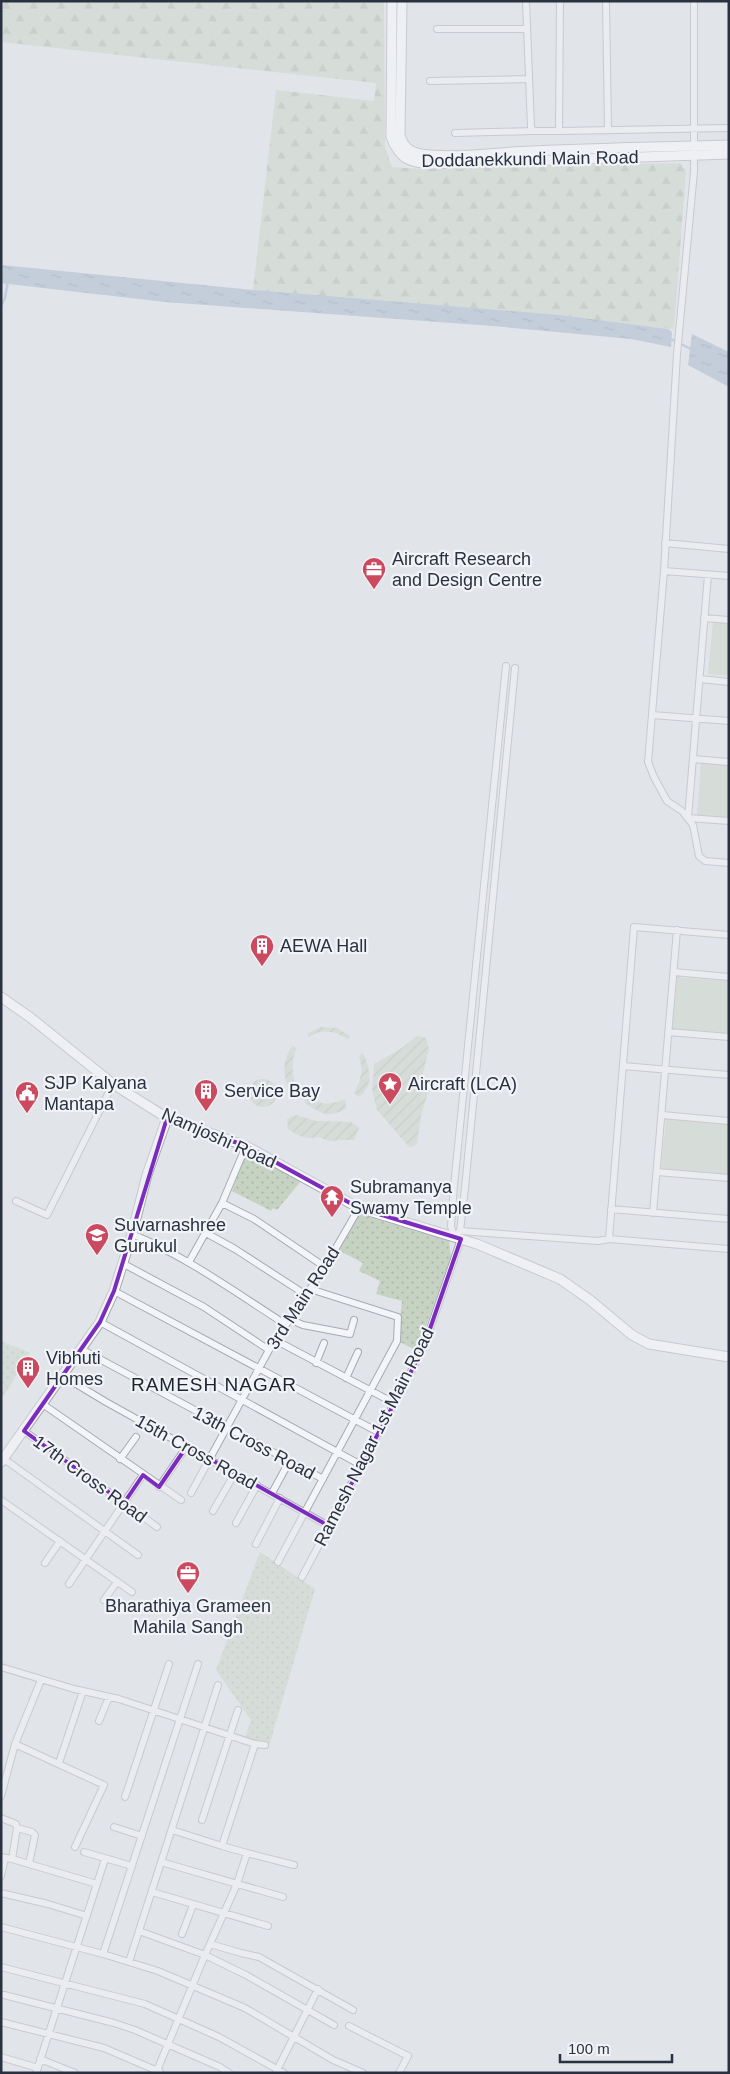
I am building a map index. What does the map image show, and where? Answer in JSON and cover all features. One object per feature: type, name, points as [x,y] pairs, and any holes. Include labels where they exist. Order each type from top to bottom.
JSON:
[{"type":"street","name":"Doddanekkundi Main Road","points":[[392,1],[391,138],[396,150],[404,158],[416,163],[430,164],[695,151],[729,145]]},
{"type":"street","name":"Doddanekkundi Main Road","points":[[402,1],[400,136],[403,145],[410,150],[432,155],[695,151],[729,154]]},
{"type":"street","points":[[526,1],[532,131]]},
{"type":"street","points":[[559,131],[560,1]]},
{"type":"street","points":[[606,1],[608,130]]},
{"type":"street","points":[[694,1],[695,151],[676,354],[664,570],[648,762],[667,801],[688,818],[693,825],[699,856],[705,861],[729,863]]},
{"type":"street","points":[[438,29],[527,29]]},
{"type":"street","points":[[430,81],[529,79]]},
{"type":"street","points":[[454,133],[729,128]]},
{"type":"street","points":[[664,543],[729,549]]},
{"type":"street","points":[[664,570],[729,576]]},
{"type":"street","points":[[688,818],[708,574]]},
{"type":"street","points":[[704,618],[729,620]]},
{"type":"street","points":[[458,1236],[451,1226],[453,1202],[506,666]]},
{"type":"street","points":[[458,1236],[465,1188],[515,668]]},
{"type":"street","points":[[700,679],[729,682]]},
{"type":"street","points":[[652,715],[729,721]]},
{"type":"street","points":[[693,759],[729,762]]},
{"type":"street","points":[[688,818],[729,821]]},
{"type":"street","points":[[609,1239],[634,927],[729,935]]},
{"type":"street","points":[[654,1213],[677,930]]},
{"type":"street","points":[[674,972],[729,977]]},
{"type":"street","name":"Namjoshi Road","points":[[1,996],[112,1084],[167,1118],[246,1146],[359,1208],[458,1236],[560,1279],[590,1300],[632,1335],[649,1344],[729,1357]]},
{"type":"street","points":[[668,1032],[729,1037]]},
{"type":"street","points":[[623,1066],[729,1075]]},
{"type":"street","points":[[16,1201],[47,1215],[112,1084]]},
{"type":"street","points":[[662,1116],[729,1121]]},
{"type":"street","points":[[138,1555],[3,1461],[44,1405],[100,1322],[114,1291],[132,1234],[147,1175],[167,1118]]},
{"type":"street","points":[[189,1262],[222,1203],[246,1146]]},
{"type":"street","points":[[657,1172],[729,1178]]},
{"type":"street","points":[[222,1203],[254,1219],[325,1267]]},
{"type":"street","name":"3rd Main Road","points":[[191,1494],[269,1350],[325,1267],[359,1208]]},
{"type":"street","points":[[611,1209],[729,1220]]},
{"type":"street","points":[[206,1233],[235,1249],[306,1295]]},
{"type":"street","points":[[132,1234],[160,1246],[189,1262],[287,1322],[350,1334],[354,1320]]},
{"type":"street","points":[[458,1236],[598,1241],[609,1239],[729,1249]]},
{"type":"street","name":"Ramesh Nagar 1st Main Road","points":[[302,1577],[429,1333],[458,1236]]},
{"type":"street","points":[[122,1263],[204,1307],[269,1350]]},
{"type":"street","points":[[278,1562],[397,1341],[398,1317],[310,1289]]},
{"type":"street","points":[[114,1291],[378,1432]]},
{"type":"street","points":[[100,1322],[242,1398],[361,1465]]},
{"type":"street","points":[[275,1340],[394,1403]]},
{"type":"street","points":[[316,1363],[324,1343]]},
{"type":"street","name":"13th Cross Road","points":[[81,1349],[322,1479]]},
{"type":"street","points":[[346,1378],[358,1352]]},
{"type":"street","name":"15th Cross Road","points":[[63,1376],[106,1402],[329,1526]]},
{"type":"street","points":[[44,1405],[181,1500]]},
{"type":"street","name":"17th Cross Road","points":[[24,1431],[156,1526]]},
{"type":"street","points":[[120,1459],[136,1437]]},
{"type":"street","points":[[160,1487],[187,1446]]},
{"type":"street","points":[[272,1493],[289,1462]]},
{"type":"street","points":[[213,1511],[235,1473]]},
{"type":"street","points":[[69,1584],[143,1475]]},
{"type":"street","points":[[236,1523],[257,1485]]},
{"type":"street","points":[[256,1544],[280,1498]]},
{"type":"street","points":[[1,1500],[132,1592]]},
{"type":"street","points":[[45,1563],[60,1542]]},
{"type":"street","points":[[104,1600],[117,1582]]},
{"type":"street","points":[[125,1797],[169,1664]]},
{"type":"street","points":[[104,1954],[198,1664]]},
{"type":"street","points":[[1,1667],[41,1680],[119,1699],[153,1712],[256,1744],[265,1745]]},
{"type":"street","points":[[1,1796],[5,1769],[41,1680]]},
{"type":"street","points":[[129,1962],[218,1685]]},
{"type":"street","points":[[59,1763],[84,1691]]},
{"type":"street","points":[[99,1721],[109,1698]]},
{"type":"street","points":[[202,1820],[238,1710]]},
{"type":"street","points":[[15,1744],[104,1784],[76,1847]]},
{"type":"street","points":[[222,1846],[256,1744]]},
{"type":"street","points":[[1,1818],[16,1824],[17,1828],[32,1832],[35,1835],[29,1864]]},
{"type":"street","points":[[114,1827],[142,1836]]},
{"type":"street","points":[[1,1876],[17,1828]]},
{"type":"street","points":[[172,1830],[222,1846],[294,1865]]},
{"type":"street","points":[[84,1852],[132,1866]]},
{"type":"street","points":[[1,2022],[104,2048],[158,2072],[205,1955],[237,1884],[247,1853]]},
{"type":"street","points":[[6,1858],[97,1884]]},
{"type":"street","points":[[1,2057],[37,2070],[105,1859]]},
{"type":"street","points":[[161,1862],[282,1897]]},
{"type":"street","points":[[152,1892],[268,1926]]},
{"type":"street","points":[[1,1893],[48,1904],[87,1916]]},
{"type":"street","points":[[182,1934],[193,1905]]},
{"type":"street","points":[[1,1927],[104,1954],[158,1971],[245,2008],[293,2038],[333,2060],[363,2073]]},
{"type":"street","points":[[139,1931],[205,1955],[256,1980],[334,2025]]},
{"type":"street","points":[[210,1944],[259,1956],[353,2010]]},
{"type":"street","points":[[1,1967],[146,2004],[232,2044],[279,2072],[306,2009],[318,1989]]},
{"type":"street","points":[[4,1995],[57,2010],[114,2022],[168,2044],[229,2073]]},
{"type":"street","points":[[349,2026],[408,2056],[399,2073]]},
{"type":"street","points":[[40,2060],[75,2073]]},
{"type":"highlighted area","points":[[167,1118],[246,1146],[359,1208],[461,1239],[423,1349],[329,1526],[187,1446],[159,1487],[143,1475],[124,1503],[24,1431],[100,1322],[114,1291]]},
{"type":"green space","points":[[1,1],[384,1],[385,147],[392,167],[421,169],[680,163],[686,171],[674,329],[253,290],[276,90],[374,101],[376,83],[1,42]]},
{"type":"green space","points":[[713,622],[729,624],[729,676],[708,674]]},
{"type":"green space","points":[[701,763],[729,765],[729,817],[697,815]]},
{"type":"green space","points":[[677,977],[729,981],[729,1033],[672,1029]]},
{"type":"green space","points":[[321,1027],[337,1028],[350,1036],[348,1039],[328,1032],[319,1032],[309,1037],[307,1034]]},
{"type":"green space","points":[[417,1036],[426,1038],[429,1049],[420,1086],[428,1092],[421,1116],[417,1144],[410,1148],[377,1110],[372,1090],[374,1064],[399,1050]]},
{"type":"green space","points":[[293,1046],[297,1048],[292,1068],[297,1089],[293,1092],[286,1082],[284,1069],[289,1050]]},
{"type":"green space","points":[[362,1053],[369,1070],[369,1083],[367,1089],[358,1097],[354,1093],[361,1074],[359,1056]]},
{"type":"green space","points":[[263,1079],[273,1083],[277,1093],[273,1103],[263,1107],[253,1103],[249,1093],[253,1083]]},
{"type":"green space","points":[[307,1095],[320,1103],[334,1103],[345,1099],[346,1109],[333,1114],[324,1114],[305,1103],[304,1096]]},
{"type":"green space","points":[[296,1115],[317,1121],[351,1122],[359,1128],[354,1140],[332,1141],[319,1137],[307,1138],[288,1129],[287,1119]]},
{"type":"green space","points":[[666,1118],[729,1123],[729,1176],[661,1170]]},
{"type":"green space","points":[[247,1150],[301,1181],[277,1210],[273,1208],[271,1211],[232,1191]]},
{"type":"green space","points":[[359,1214],[449,1241],[451,1257],[417,1351],[398,1341],[402,1301],[376,1294],[380,1281],[359,1271],[363,1263],[340,1251],[338,1244]]},
{"type":"green space","points":[[1,1341],[30,1353],[1,1400]]},
{"type":"green space","points":[[260,1552],[315,1589],[269,1746],[245,1737],[251,1720],[216,1670]]},
{"type":"water","points":[[1,265],[253,290],[559,315],[668,329],[672,332],[671,347],[631,339],[493,326],[165,302],[17,285],[1,283]]},
{"type":"water","points":[[692,334],[729,352],[729,387],[688,365]]},
{"type":"waterway","points":[[1,306],[5,298],[8,281]]},
{"type":"waterway","points":[[669,338],[693,350]]},
{"type":"place","name":"Aircraft Research and Design Centre","points":[[374,590]]},
{"type":"place","name":"AEWA Hall","points":[[262,967]]},
{"type":"place","name":"Aircraft (LCA)","points":[[390,1105]]},
{"type":"place","name":"Service Bay","points":[[206,1112]]},
{"type":"place","name":"SJP Kalyana Mantapa","points":[[27,1114]]},
{"type":"place","name":"Subramanya Swamy Temple","points":[[332,1218]]},
{"type":"place","name":"Suvarnashree Gurukul","points":[[97,1256]]},
{"type":"place","name":"Vibhuti Homes","points":[[28,1389]]},
{"type":"place","name":"Bharathiya Grameen Mahila Sangh","points":[[188,1594]]},
{"type":"district","name":"RAMESH NAGAR","points":[[214,1384]]}]
